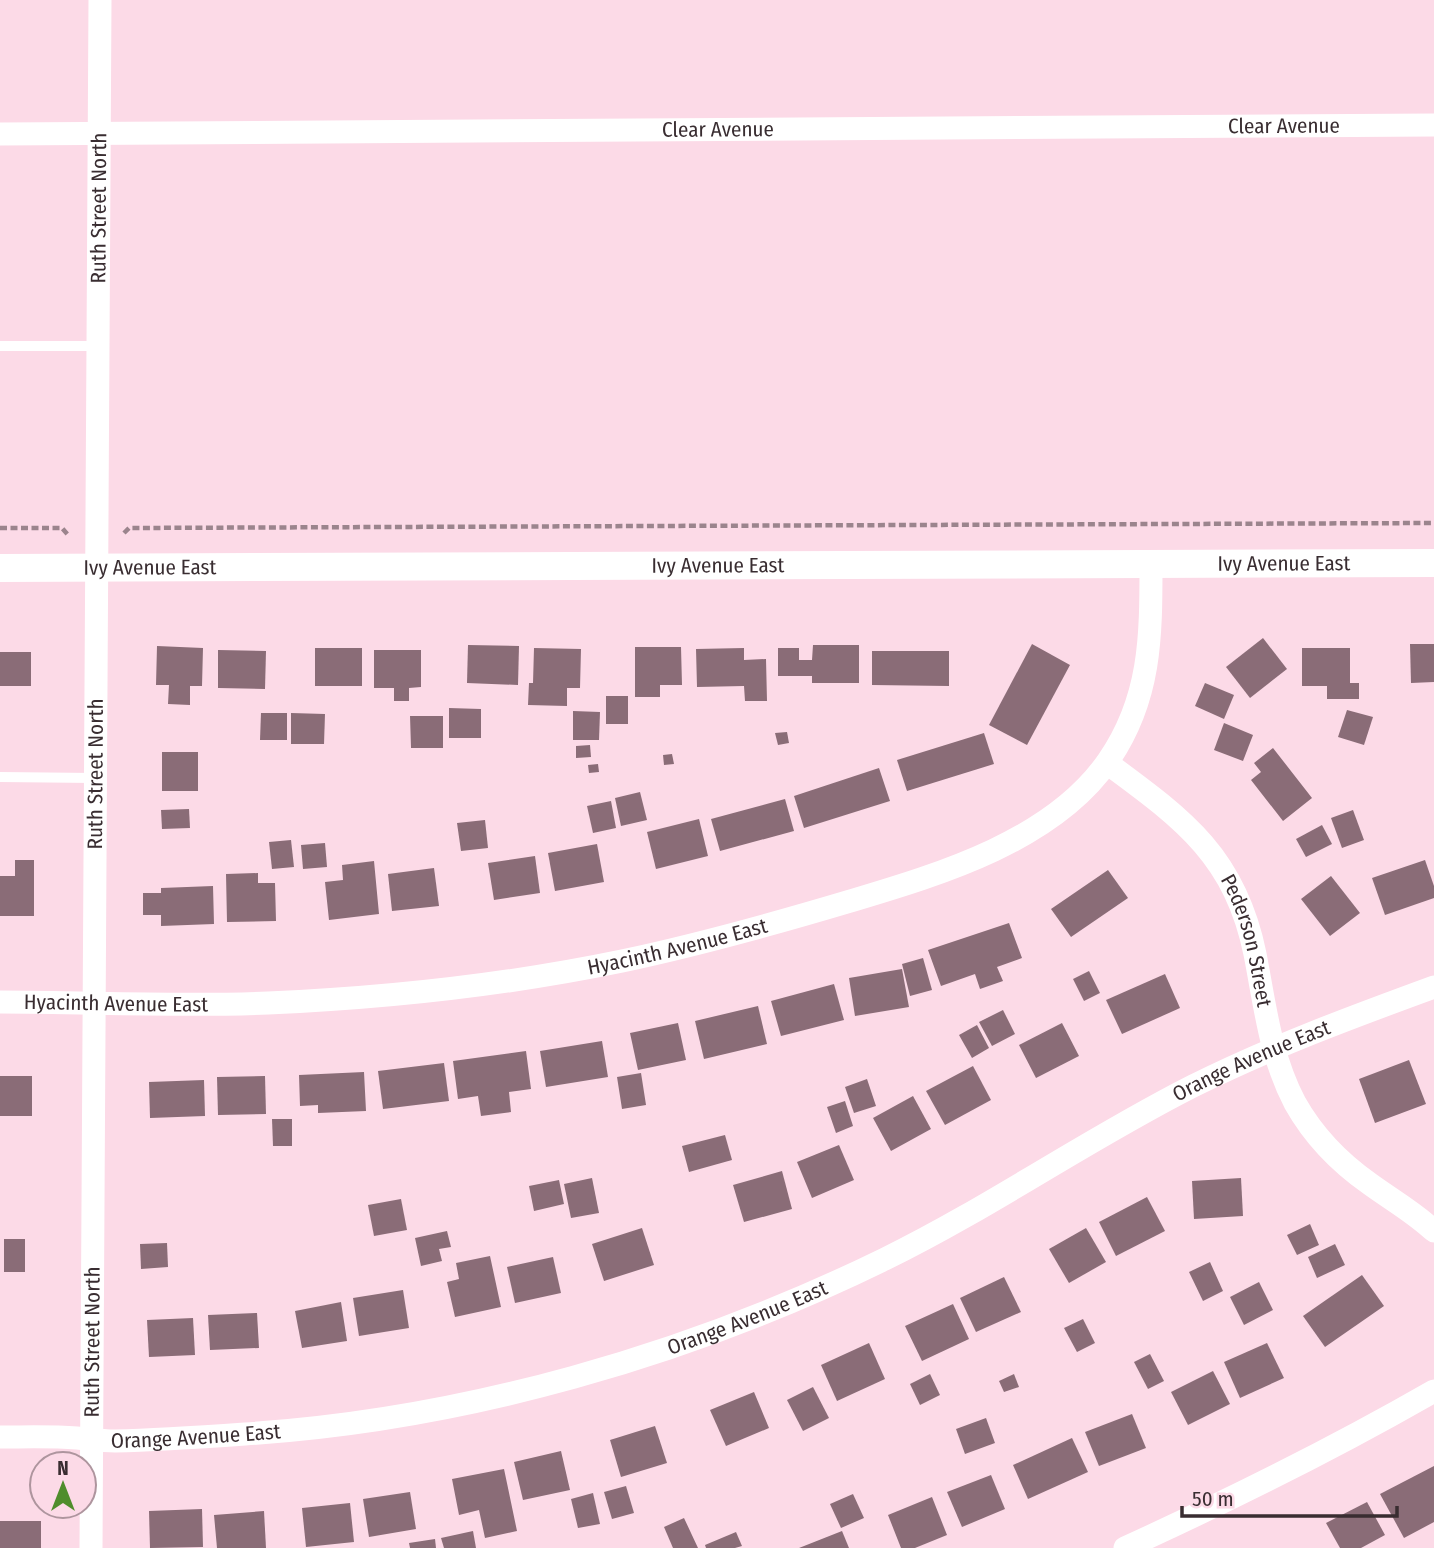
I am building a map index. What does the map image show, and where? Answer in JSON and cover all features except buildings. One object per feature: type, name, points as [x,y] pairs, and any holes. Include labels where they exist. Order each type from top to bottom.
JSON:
[{"type":"street","name":"Ruth Street North","points":[[91,1548],[100,0]]},
{"type":"street","name":"Clear Avenue","points":[[0,134],[1434,125]]},
{"type":"street","name":"Ivy Avenue East","points":[[0,568],[1434,563]]},
{"type":"street","name":"Hyacinth Avenue East","points":[[0,1002],[266,1003],[392,995],[519,979],[620,961],[753,930],[884,891],[950,867],[1040,826],[1073,800],[1107,763],[1129,725],[1143,686],[1150,644],[1151,564]]},
{"type":"street","name":"Pederson Street","points":[[1107,763],[1173,812],[1203,842],[1227,876],[1244,914],[1273,1048],[1295,1102],[1318,1137],[1347,1167],[1434,1231]]},
{"type":"street","name":"Orange Avenue East","points":[[0,1437],[135,1440],[250,1434],[354,1423],[493,1396],[580,1375],[680,1344],[788,1303],[884,1259],[950,1226],[1191,1087],[1273,1048],[1434,987]]},
{"type":"street","points":[[1125,1548],[1234,1498],[1434,1391]]},
{"type":"lane","points":[[0,346],[98,346]]},
{"type":"lane","points":[[0,778],[95,778]]},
{"type":"path","points":[[124,533],[129,528],[1434,523]]},
{"type":"path","points":[[0,528],[62,528],[68,535]]}]
